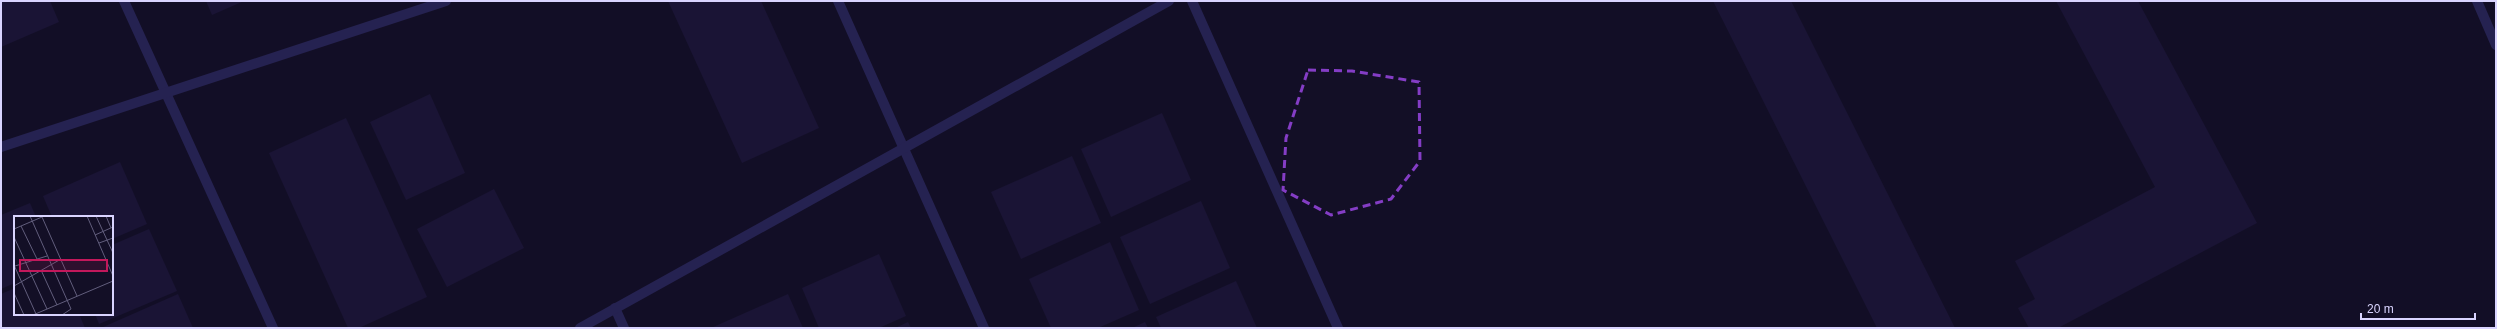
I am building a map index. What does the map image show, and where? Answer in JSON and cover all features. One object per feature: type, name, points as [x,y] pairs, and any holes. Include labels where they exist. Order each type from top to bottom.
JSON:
[{"type":"street","points":[[124,1],[273,328]]},
{"type":"street","points":[[1,147],[446,1]]},
{"type":"street","points":[[838,1],[984,328]]},
{"type":"street","points":[[580,328],[1169,1]]},
{"type":"street","points":[[1192,1],[1338,328]]},
{"type":"street","points":[[2477,1],[2496,45]]},
{"type":"street","points":[[615,308],[624,328]]},
{"type":"highlighted area","points":[[1308,70],[1352,71],[1419,82],[1420,161],[1391,199],[1331,215],[1283,190],[1286,138]]},
{"type":"building","points":[[1,1],[50,1],[59,22],[1,47]]},
{"type":"building","points":[[206,1],[244,1],[212,15]]},
{"type":"building","points":[[668,1],[761,1],[819,128],[742,163]]},
{"type":"building","points":[[1713,1],[1791,1],[1955,328],[1877,328]]},
{"type":"building","points":[[2056,1],[2138,1],[2257,223],[2058,328],[2029,328],[2018,308],[2035,299],[2015,261],[2155,187]]},
{"type":"building","points":[[430,94],[465,173],[406,200],[370,122]]},
{"type":"building","points":[[1162,113],[1191,180],[1111,217],[1081,149]]},
{"type":"building","points":[[346,118],[427,297],[359,328],[348,328],[269,153]]},
{"type":"building","points":[[1072,156],[1101,223],[1021,259],[991,192]]},
{"type":"building","points":[[120,162],[147,224],[113,239],[113,216],[52,216],[43,196]]},
{"type":"building","points":[[494,189],[524,248],[447,287],[417,229]]},
{"type":"building","points":[[1201,201],[1230,268],[1150,304],[1120,237]]},
{"type":"building","points":[[30,203],[36,216],[14,216],[14,283],[1,289],[1,215]]},
{"type":"building","points":[[149,229],[177,291],[99,324],[95,315],[113,315],[113,245]]},
{"type":"building","points":[[1110,242],[1139,310],[1098,328],[1051,328],[1029,279]]},
{"type":"building","points":[[879,254],[906,316],[879,328],[819,328],[802,288]]},
{"type":"building","points":[[1236,281],[1257,328],[1161,328],[1156,317]]},
{"type":"building","points":[[14,288],[14,315],[79,315],[85,328],[1,328],[1,294]]},
{"type":"building","points":[[178,294],[193,328],[101,328]]},
{"type":"building","points":[[788,294],[803,328],[711,328]]},
{"type":"building","points":[[908,322],[911,328],[895,328]]},
{"type":"building","points":[[1145,322],[1148,328],[1132,328]]}]
